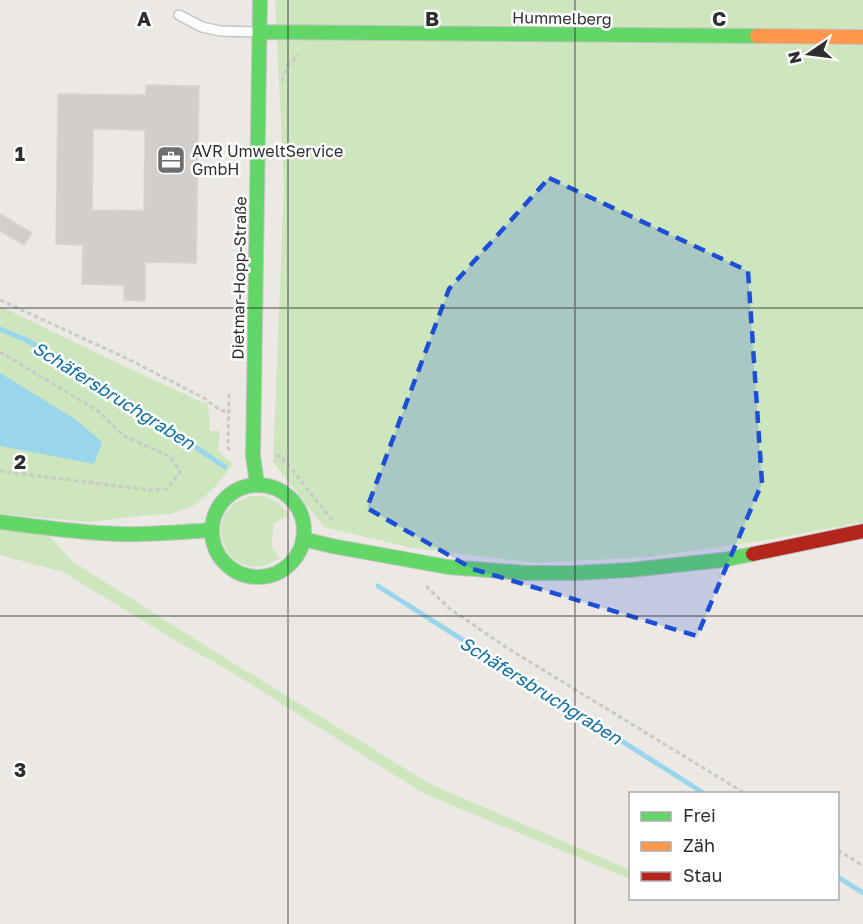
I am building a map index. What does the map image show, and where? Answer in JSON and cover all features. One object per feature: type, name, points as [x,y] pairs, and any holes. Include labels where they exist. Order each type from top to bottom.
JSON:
[{"type":"street","name":"Dietmar-Hopp-Straße","points":[[257,484],[253,456],[261,0]]},
{"type":"street","name":"Hummelberg","points":[[260,32],[863,37]]},
{"type":"street","points":[[257,484],[281,490],[298,507],[304,523],[303,539],[297,555],[286,568],[270,575],[254,576],[237,572],[224,561],[215,546],[212,530],[216,513],[225,498],[240,488],[257,484]]},
{"type":"street","points":[[0,522],[118,534],[212,530]]},
{"type":"street","points":[[303,539],[448,567],[526,573],[574,573],[630,570],[722,560],[863,531]]},
{"type":"lane","points":[[179,15],[202,27],[220,31],[260,32]]},
{"type":"path","points":[[0,300],[128,359],[204,398],[220,410],[229,412]]},
{"type":"path","points":[[0,352],[98,411],[124,436],[171,457],[180,472],[167,489],[150,490],[0,471]]},
{"type":"path","points":[[253,456],[281,456],[332,520],[334,528],[332,546]]},
{"type":"path","points":[[425,585],[450,609],[509,649],[743,792]]},
{"type":"path","points":[[839,851],[863,866]]},
{"type":"highlighted area","points":[[549,178],[748,271],[762,483],[697,636],[473,569],[367,508],[449,289]]},
{"type":"green space","points":[[275,0],[863,0],[863,522],[767,540],[649,557],[536,563],[413,548],[324,527],[273,462],[284,187]]},
{"type":"green space","points":[[0,306],[130,369],[208,403],[210,431],[220,431],[218,451],[233,464],[231,467],[211,491],[193,506],[170,514],[90,522],[0,514]]},
{"type":"green space","points":[[252,496],[273,500],[289,515],[274,523],[271,546],[280,558],[261,566],[245,565],[233,557],[224,545],[221,531],[224,517],[234,504]]},
{"type":"green space","points":[[0,528],[50,537],[72,561],[430,784],[629,870],[629,879],[423,793],[225,668],[63,572],[0,555]]},
{"type":"water","points":[[0,373],[75,419],[102,442],[94,464],[0,446]]},
{"type":"building","points":[[146,85],[199,86],[196,263],[145,262],[145,301],[124,300],[124,285],[82,284],[83,245],[56,244],[58,94],[146,95]],"holes":[[[93,129],[145,130],[144,211],[92,210]]]},
{"type":"building","points":[[0,214],[32,233],[24,245],[0,231]]},
{"type":"waterway","name":"Schäfersbruchgraben","points":[[0,329],[26,340],[123,398],[225,467]]},
{"type":"waterway","name":"Schäfersbruchgraben","points":[[378,586],[702,792]]},
{"type":"waterway","name":"Schäfersbruchgraben","points":[[839,878],[863,893]]},
{"type":"traffic: fast","points":[[257,484],[253,456],[260,0]]},
{"type":"traffic: fast","points":[[260,32],[757,36]]},
{"type":"traffic: fast","points":[[258,485],[276,489],[291,498],[300,513],[304,531],[300,549],[291,564],[276,573],[258,577],[240,573],[225,564],[216,549],[212,531],[216,513],[225,498],[240,489],[258,485]]},
{"type":"traffic: fast","points":[[0,522],[120,534],[212,530]]},
{"type":"traffic: fast","points":[[303,539],[448,567],[526,573],[630,570],[722,560],[753,554]]},
{"type":"traffic: slow","points":[[757,36],[863,37]]},
{"type":"traffic: jam","points":[[753,554],[863,531]]},
{"type":"place","name":"AVR UmweltService GmbH","points":[[171,160]]}]
